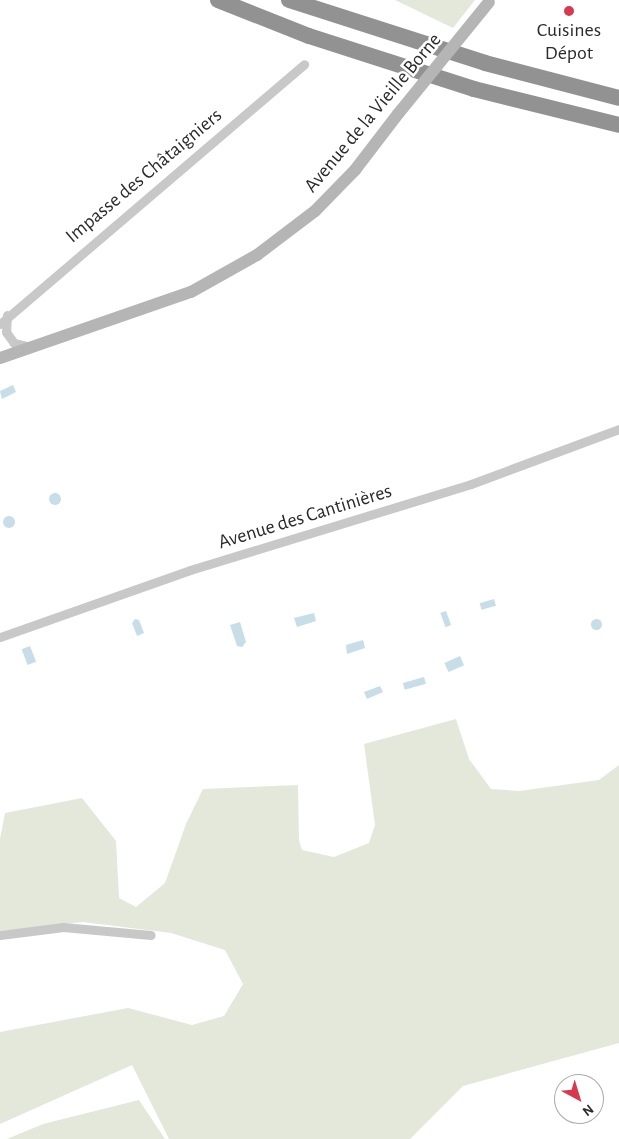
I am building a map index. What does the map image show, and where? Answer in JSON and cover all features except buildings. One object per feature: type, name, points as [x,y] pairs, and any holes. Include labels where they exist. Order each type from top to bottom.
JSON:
[{"type":"highway","points":[[218,0],[309,36],[474,89],[619,125]]},
{"type":"highway","points":[[289,0],[485,63],[619,98]]},
{"type":"main road","name":"Avenue de la Vieille Borne","points":[[0,358],[191,292],[257,255],[315,211],[355,170],[490,1]]},
{"type":"street","name":"Impasse des Châtaigniers","points":[[33,348],[14,343],[6,332],[2,319],[304,64]]},
{"type":"street","name":"Avenue des Cantinières","points":[[0,637],[190,570],[471,484],[619,429]]},
{"type":"street","points":[[0,935],[63,927],[151,935]]},
{"type":"shaded area","points":[[395,0],[475,0],[453,28]]},
{"type":"shaded area","points":[[456,719],[469,759],[491,789],[519,791],[599,780],[619,765],[619,1043],[463,1086],[410,1139],[169,1139],[132,1065],[0,1124],[0,1032],[128,1008],[192,1025],[224,1016],[243,984],[225,950],[171,933],[83,922],[0,931],[0,839],[5,813],[82,798],[116,841],[119,898],[136,907],[165,883],[186,824],[203,789],[298,785],[299,840],[302,850],[334,857],[369,843],[375,825],[364,744]]},
{"type":"shaded area","points":[[139,1100],[165,1139],[7,1139],[43,1124]]},
{"type":"water","points":[[13,385],[16,392],[2,399],[0,391]]},
{"type":"water","points":[[53,493],[57,493],[61,499],[57,505],[53,505],[49,501],[49,497]]},
{"type":"water","points":[[7,516],[11,516],[15,522],[11,528],[7,528],[3,524],[3,520]]},
{"type":"water","points":[[494,599],[496,606],[482,610],[480,603]]},
{"type":"water","points":[[446,611],[451,625],[445,627],[440,613]]},
{"type":"water","points":[[314,613],[316,621],[297,627],[294,618]]},
{"type":"water","points":[[596,618],[602,624],[596,630],[590,624]]},
{"type":"water","points":[[135,619],[139,620],[144,633],[137,636],[132,623]]},
{"type":"water","points":[[240,622],[246,642],[242,647],[237,646],[230,625]]},
{"type":"water","points":[[363,640],[365,648],[347,654],[346,645]]},
{"type":"water","points":[[30,646],[36,662],[28,665],[22,649]]},
{"type":"water","points":[[460,656],[464,665],[449,672],[444,663]]},
{"type":"water","points":[[424,677],[426,684],[405,690],[403,683]]},
{"type":"water","points":[[380,686],[383,692],[367,699],[364,692]]},
{"type":"place","name":"Cuisines Dépot","points":[[569,11]]}]
